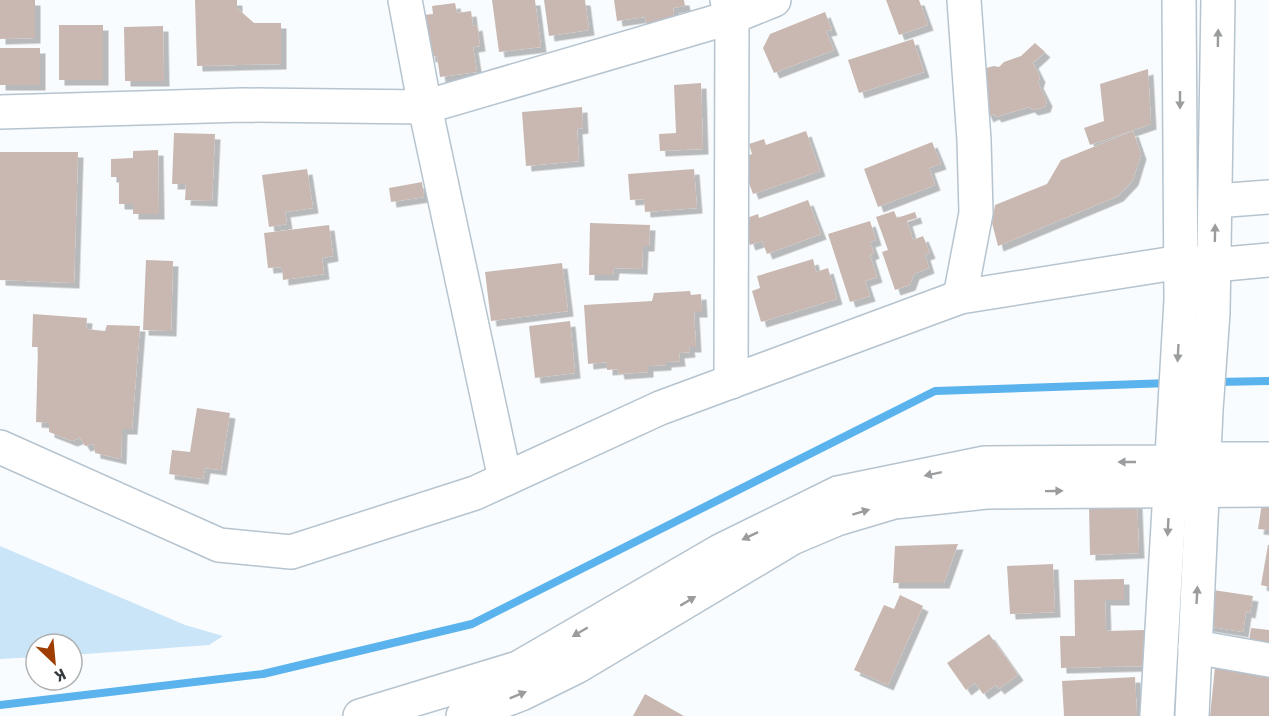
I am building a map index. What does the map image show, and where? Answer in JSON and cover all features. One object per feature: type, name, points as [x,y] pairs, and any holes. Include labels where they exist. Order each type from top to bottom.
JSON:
[{"type":"street","points":[[405,0],[425,107],[505,479]]},
{"type":"street","points":[[0,112],[243,105],[425,107],[730,8],[774,0]]},
{"type":"street","points":[[960,297],[976,213],[974,140],[964,0]]},
{"type":"street","points":[[1179,0],[1181,300],[1190,408],[1203,475],[1192,716]]},
{"type":"street","points":[[1157,716],[1171,476],[1213,313],[1218,0]]},
{"type":"street","points":[[730,8],[731,382]]},
{"type":"street","points":[[1215,201],[1269,197]]},
{"type":"street","points":[[0,447],[219,544],[291,552],[475,493],[660,408],[960,297],[1181,262],[1214,265],[1269,260]]},
{"type":"street","points":[[463,716],[521,694],[576,668],[792,538],[837,519],[894,502],[986,492],[1203,475],[1269,459]]},
{"type":"street","points":[[360,716],[518,668],[720,551],[838,493],[985,463],[1171,476]]},
{"type":"street","points":[[1203,475],[1269,490]]},
{"type":"street","points":[[1195,647],[1269,660]]},
{"type":"shaded area","points":[[0,546],[185,625],[223,636],[209,645],[84,654],[84,632],[24,632],[24,658],[0,659]]},
{"type":"building","points":[[0,0],[35,0],[35,38],[0,39]]},
{"type":"building","points":[[195,0],[237,0],[237,8],[254,23],[281,23],[281,64],[197,66]]},
{"type":"building","points":[[492,0],[535,0],[541,47],[499,52]]},
{"type":"building","points":[[544,0],[585,0],[589,30],[549,36]]},
{"type":"building","points":[[614,0],[684,0],[685,6],[673,8],[675,23],[647,27],[645,17],[617,21]]},
{"type":"building","points":[[886,0],[919,0],[928,25],[899,35]]},
{"type":"building","points":[[455,3],[457,13],[471,11],[473,26],[477,25],[480,46],[473,47],[477,72],[440,77],[437,56],[430,57],[424,15],[433,14],[432,6]]},
{"type":"building","points":[[825,12],[832,30],[826,31],[834,50],[774,73],[763,48],[770,34]]},
{"type":"building","points":[[59,25],[103,25],[103,80],[59,80]]},
{"type":"building","points":[[163,26],[164,81],[125,81],[124,27]]},
{"type":"building","points":[[913,39],[924,72],[859,93],[848,60]]},
{"type":"building","points":[[1035,43],[1045,52],[1033,63],[1040,77],[1038,83],[1047,101],[1045,107],[1033,110],[1029,107],[996,117],[994,114],[988,117],[983,106],[989,105],[978,70],[999,67],[1004,62],[1021,56]]},
{"type":"building","points":[[0,48],[40,48],[40,85],[0,85]]},
{"type":"building","points":[[1148,69],[1151,124],[1090,145],[1084,128],[1104,121],[1100,84]]},
{"type":"building","points":[[701,83],[703,149],[660,151],[659,134],[676,133],[674,85]]},
{"type":"building","points":[[582,107],[583,128],[577,129],[579,161],[526,166],[522,112]]},
{"type":"building","points":[[806,131],[820,171],[753,194],[740,158],[752,154],[749,144],[764,139],[766,145]]},
{"type":"building","points":[[1133,131],[1141,154],[1133,180],[1118,196],[998,246],[992,223],[995,205],[1047,184],[1061,160]]},
{"type":"building","points":[[174,133],[215,134],[212,201],[185,200],[186,184],[172,184]]},
{"type":"building","points":[[932,142],[941,164],[929,168],[935,185],[878,207],[864,169]]},
{"type":"building","points":[[158,150],[159,214],[133,214],[133,204],[119,204],[119,177],[111,177],[111,159],[133,158],[133,151]]},
{"type":"building","points":[[0,152],[78,152],[74,283],[0,280]]},
{"type":"building","points":[[307,169],[313,208],[285,212],[287,224],[269,227],[262,175]]},
{"type":"building","points":[[694,169],[697,208],[645,212],[644,199],[630,200],[628,174]]},
{"type":"building","points":[[422,182],[424,197],[391,202],[389,188]]},
{"type":"building","points":[[808,200],[821,234],[767,254],[762,241],[750,245],[741,220],[758,214],[759,218]]},
{"type":"building","points":[[894,211],[897,218],[915,212],[917,218],[907,221],[913,240],[923,236],[930,253],[925,255],[929,268],[914,274],[910,285],[895,290],[882,252],[888,250],[876,217]]},
{"type":"building","points":[[870,221],[876,240],[870,242],[874,253],[870,255],[877,277],[865,281],[870,296],[850,302],[828,234]]},
{"type":"building","points":[[590,223],[650,225],[649,246],[643,246],[642,269],[614,268],[613,275],[589,275]]},
{"type":"building","points":[[329,225],[333,256],[322,258],[324,274],[283,280],[282,267],[268,268],[264,233]]},
{"type":"building","points":[[813,259],[816,272],[828,268],[837,299],[761,322],[752,291],[760,288],[757,276]]},
{"type":"building","points":[[146,260],[173,261],[171,331],[143,330]]},
{"type":"building","points":[[562,263],[568,311],[491,321],[485,272]]},
{"type":"building","points":[[690,291],[691,295],[701,294],[702,312],[694,312],[696,347],[689,347],[690,352],[679,353],[680,361],[648,366],[648,372],[619,374],[618,369],[607,370],[607,362],[588,364],[584,305],[652,301],[654,293]]},
{"type":"building","points":[[33,314],[87,318],[86,329],[105,331],[107,325],[140,326],[132,429],[122,429],[121,459],[95,453],[94,444],[85,446],[80,438],[72,441],[49,432],[49,423],[36,422],[38,347],[32,347]]},
{"type":"building","points":[[570,321],[575,373],[535,378],[529,326]]},
{"type":"building","points":[[197,408],[230,413],[221,470],[205,468],[203,479],[169,474],[172,450],[190,452]]},
{"type":"building","points":[[1269,497],[1269,530],[1258,529],[1262,503]]},
{"type":"building","points":[[1137,503],[1139,553],[1090,555],[1089,505]]},
{"type":"building","points":[[958,544],[944,583],[893,583],[895,546]]},
{"type":"building","points":[[1269,545],[1269,587],[1261,585]]},
{"type":"building","points":[[1053,564],[1055,612],[1010,614],[1007,566]]},
{"type":"building","points":[[1124,579],[1124,600],[1105,600],[1106,631],[1144,630],[1144,666],[1061,668],[1060,636],[1075,636],[1074,580]]},
{"type":"building","points":[[1213,590],[1253,596],[1250,613],[1246,612],[1243,632],[1207,626]]},
{"type":"building","points":[[900,595],[923,606],[888,685],[854,670],[884,605],[894,609]]},
{"type":"building","points":[[1251,628],[1269,630],[1269,651],[1248,648]]},
{"type":"building","points":[[989,634],[1018,675],[999,689],[996,685],[983,694],[975,683],[966,690],[947,663]]},
{"type":"building","points":[[1215,667],[1269,673],[1269,716],[1210,716]]},
{"type":"building","points":[[1135,677],[1137,716],[1064,716],[1062,681]]},
{"type":"building","points":[[645,694],[684,716],[633,716]]},
{"type":"waterway","points":[[1215,382],[1269,381]]},
{"type":"waterway","points":[[0,705],[263,674],[472,624],[935,391],[1170,383]]}]
